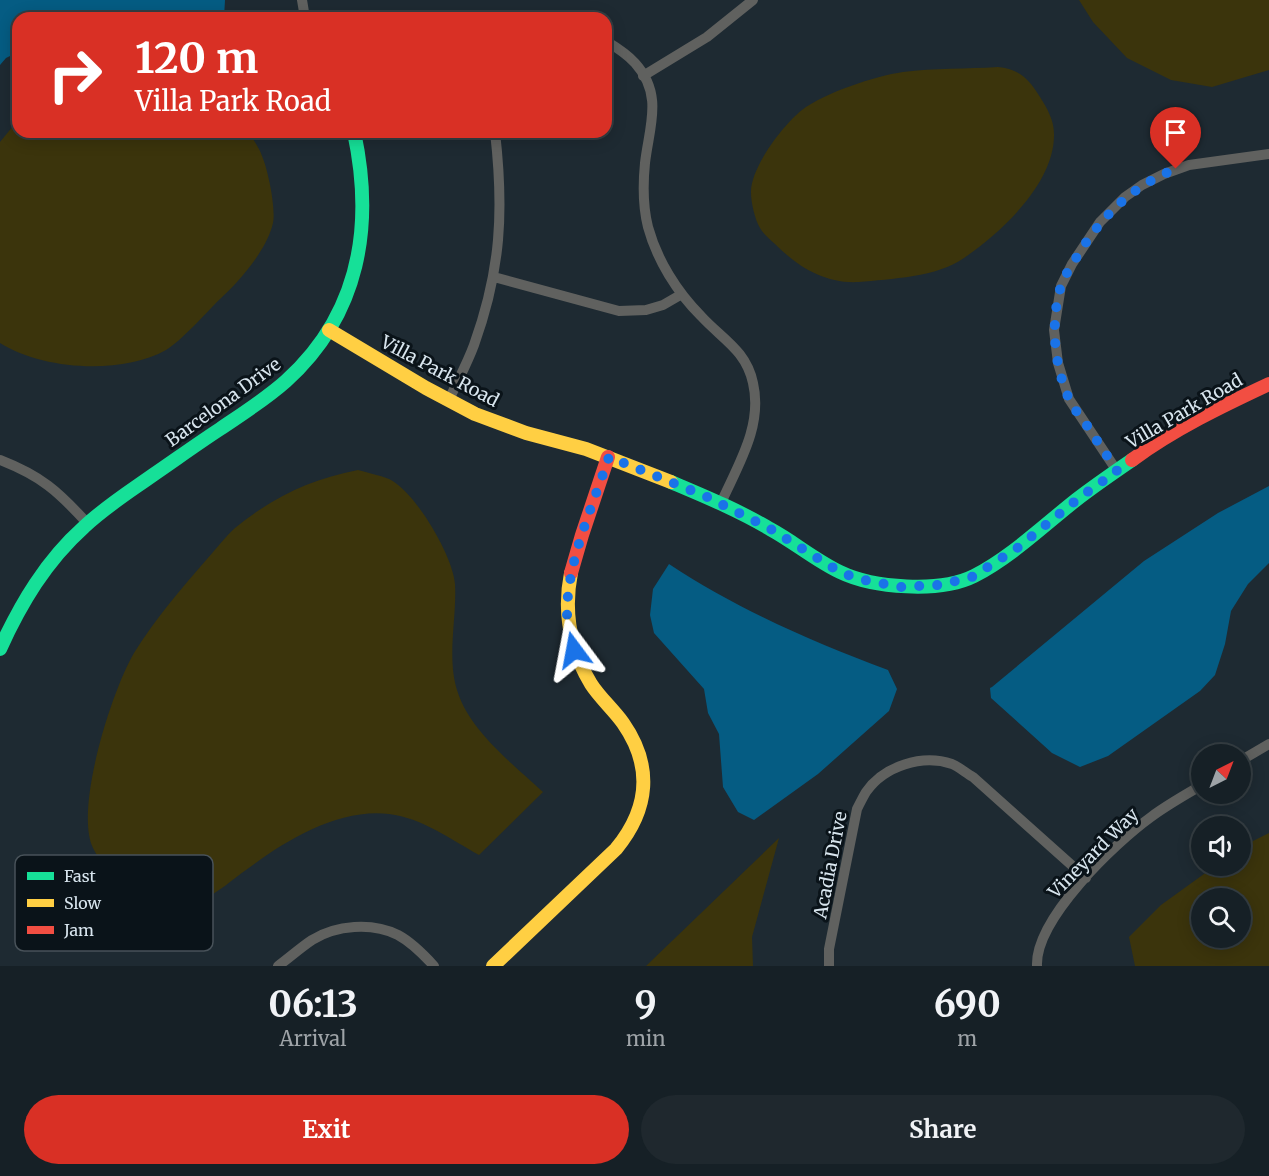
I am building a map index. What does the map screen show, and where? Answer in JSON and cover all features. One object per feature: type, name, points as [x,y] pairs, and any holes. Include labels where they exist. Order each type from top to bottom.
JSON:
[{"type":"street","points":[[643,76],[707,37],[753,0]]},
{"type":"street","points":[[612,46],[636,64],[652,101],[652,124],[645,163],[644,195],[648,226],[670,276],[682,294],[702,318],[738,350],[748,365],[754,384],[755,422],[749,441],[721,503]]},
{"type":"street","name":"Barcelona Drive","points":[[0,649],[31,587],[47,564],[87,523],[289,379],[328,330],[347,294],[361,246],[363,218],[361,156],[356,138]]},
{"type":"street","points":[[448,400],[473,347],[490,296],[498,258],[501,216],[500,174],[496,138]]},
{"type":"street","name":"Villa Park Road","points":[[1117,471],[1069,399],[1058,363],[1054,330],[1061,286],[1072,264],[1100,222],[1125,197],[1142,185],[1189,165],[1269,154]]},
{"type":"street","points":[[494,276],[620,311],[645,310],[663,305],[682,294]]},
{"type":"street","name":"Villa Park Road","points":[[328,330],[475,414],[526,433],[609,457],[721,503],[769,528],[840,572],[859,579],[900,587],[939,585],[972,577],[1016,549],[1079,498],[1148,449],[1218,408],[1269,384]]},
{"type":"street","points":[[493,966],[620,844],[636,818],[644,797],[645,778],[634,738],[597,693],[584,672],[574,650],[567,616],[569,586],[609,457]]},
{"type":"street","points":[[0,460],[24,469],[47,483],[87,523]]},
{"type":"street","points":[[1251,755],[1269,744]]},
{"type":"street","name":"Acadia Drive","points":[[829,966],[830,949],[857,809],[867,791],[882,776],[902,765],[924,760],[952,764],[973,777],[1086,878]]},
{"type":"street","name":"Vineyard Way","points":[[1037,966],[1043,936],[1054,916],[1086,878],[1125,838],[1151,817],[1191,792]]},
{"type":"street","points":[[278,966],[312,939],[333,930],[354,926],[398,935],[434,966]]},
{"type":"shaded area","points":[[1079,0],[1269,0],[1269,70],[1212,87],[1171,80],[1127,58],[1093,22]]},
{"type":"shaded area","points":[[998,67],[1018,73],[1032,85],[1048,110],[1054,134],[1052,152],[1046,171],[1036,188],[1009,221],[979,248],[953,264],[928,273],[885,280],[847,282],[824,277],[803,267],[761,230],[751,197],[752,183],[762,160],[777,136],[802,110],[823,97],[865,81],[892,74]]},
{"type":"shaded area","points":[[12,127],[12,138],[252,138],[269,179],[274,216],[270,233],[259,254],[235,284],[166,350],[148,358],[105,366],[60,364],[38,359],[0,343],[0,142]]},
{"type":"shaded area","points":[[358,470],[389,479],[399,486],[421,510],[448,557],[453,572],[455,597],[453,667],[458,693],[464,707],[494,747],[543,792],[479,855],[436,830],[413,820],[389,814],[370,813],[332,821],[295,838],[213,894],[213,855],[97,855],[88,830],[88,806],[98,750],[125,670],[142,640],[159,616],[235,528],[278,498],[308,484]]},
{"type":"shaded area","points":[[1269,833],[1269,966],[1135,966],[1129,937],[1161,905],[1201,876],[1251,876],[1251,842]]},
{"type":"shaded area","points":[[779,838],[752,937],[753,966],[646,966]]},
{"type":"water","points":[[0,0],[225,0],[224,12],[12,12],[12,55],[0,65]]},
{"type":"water","points":[[1269,486],[1269,563],[1248,584],[1231,611],[1225,644],[1215,675],[1200,691],[1108,756],[1080,767],[1052,753],[991,698],[990,688],[1144,561],[1218,513]]},
{"type":"water","points":[[669,564],[748,610],[831,648],[888,670],[897,689],[889,711],[818,774],[754,820],[738,812],[723,787],[719,734],[708,713],[704,689],[654,633],[650,615],[653,589]]},
{"type":"traffic: fast","points":[[0,649],[17,615],[46,568],[70,540],[117,500],[278,388],[311,355],[331,327],[345,297],[355,266],[361,234],[360,167],[355,138]]},
{"type":"traffic: fast","points":[[671,482],[758,522],[840,572],[870,582],[888,585],[925,586],[960,581],[988,568],[1132,460]]},
{"type":"traffic: slow","points":[[329,330],[426,388],[475,414],[526,433],[586,449],[671,482]]},
{"type":"traffic: slow","points":[[493,966],[616,849],[627,834],[641,803],[643,771],[633,739],[591,684],[573,644],[568,616],[571,573]]},
{"type":"traffic: jam","points":[[1132,460],[1181,428],[1269,384]]},
{"type":"traffic: jam","points":[[571,573],[608,457]]},
{"type":"route","points":[[574,650],[567,616],[569,586],[581,540],[609,457],[705,496],[769,528],[840,572],[859,579],[900,587],[939,585],[972,577],[1016,549],[1079,498],[1117,471],[1069,399],[1058,363],[1054,330],[1057,305],[1061,286],[1072,264],[1100,222],[1125,197],[1142,185],[1176,169]]}]
